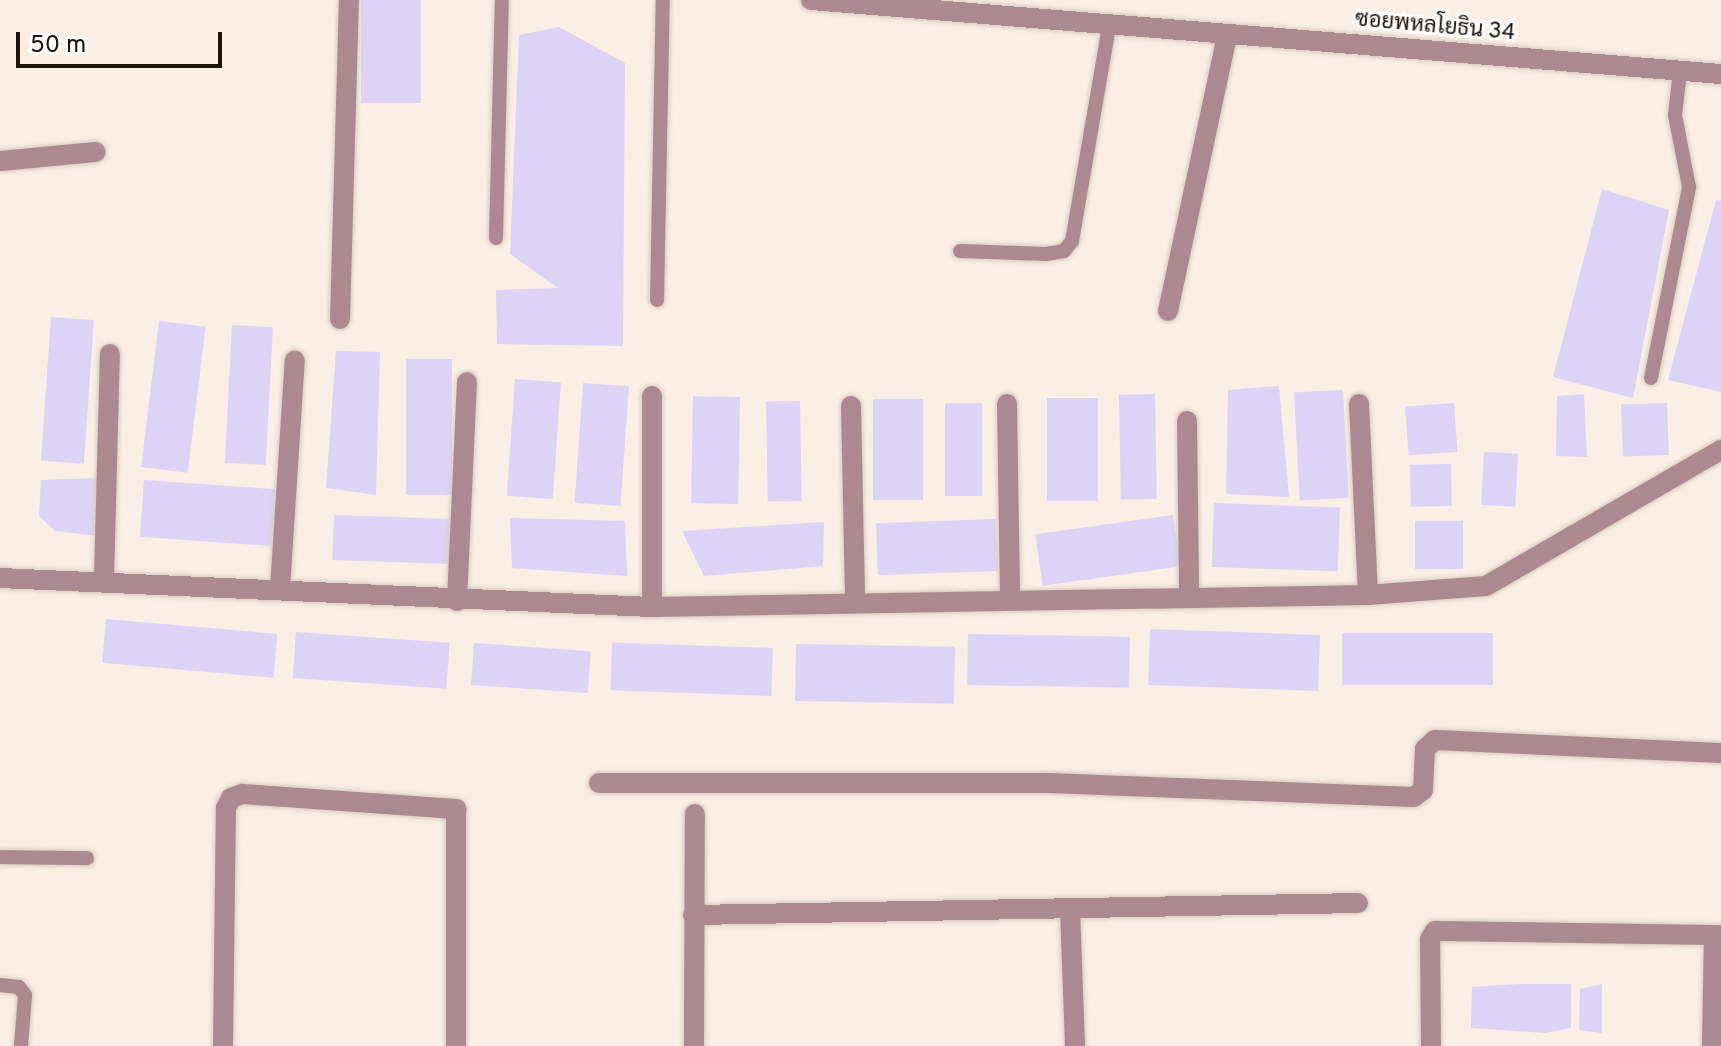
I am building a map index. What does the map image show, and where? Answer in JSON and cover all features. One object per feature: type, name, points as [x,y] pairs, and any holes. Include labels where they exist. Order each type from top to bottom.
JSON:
[{"type":"street","points":[[340,319],[349,0]]},
{"type":"street","name":"ซอยพหลโยธิน 34","points":[[811,0],[1721,74]]},
{"type":"street","points":[[1168,311],[1227,35]]},
{"type":"street","points":[[0,161],[96,152]]},
{"type":"street","points":[[104,579],[110,354]]},
{"type":"street","points":[[280,589],[295,360]]},
{"type":"street","points":[[457,601],[467,382]]},
{"type":"street","points":[[652,396],[652,607]]},
{"type":"street","points":[[1007,404],[1010,600]]},
{"type":"street","points":[[1359,404],[1368,595]]},
{"type":"street","points":[[851,406],[855,602]]},
{"type":"street","points":[[1187,421],[1189,597]]},
{"type":"street","points":[[0,578],[104,579],[457,601],[652,607],[1368,595],[1486,586],[1721,450]]},
{"type":"street","points":[[599,783],[1049,783],[1414,797],[1423,790],[1425,749],[1435,740],[1721,753]]},
{"type":"street","points":[[223,1046],[226,808],[231,798],[242,794],[456,809],[456,1046]]},
{"type":"street","points":[[694,1046],[695,814]]},
{"type":"street","points":[[693,915],[1358,903]]},
{"type":"street","points":[[1070,909],[1075,1046]]},
{"type":"street","points":[[1431,1046],[1430,939],[1435,931],[1717,935],[1712,1046]]},
{"type":"lane","points":[[496,238],[502,0]]},
{"type":"lane","points":[[657,300],[663,0]]},
{"type":"lane","points":[[960,251],[1046,254],[1064,251],[1072,241],[1109,26]]},
{"type":"lane","points":[[1651,378],[1689,187],[1675,115],[1680,71]]},
{"type":"lane","points":[[0,857],[87,858]]},
{"type":"lane","points":[[0,985],[19,987],[25,995],[21,1046]]},
{"type":"building","points":[[361,0],[421,0],[421,103],[361,103]]},
{"type":"building","points":[[559,27],[625,63],[623,346],[497,344],[496,290],[558,288],[510,254],[519,35]]},
{"type":"building","points":[[1602,189],[1669,210],[1633,398],[1553,377]]},
{"type":"building","points":[[1716,200],[1721,201],[1721,392],[1668,380]]},
{"type":"building","points":[[51,317],[94,320],[84,464],[41,461]]},
{"type":"building","points":[[159,321],[206,327],[188,473],[141,467]]},
{"type":"building","points":[[232,325],[273,327],[266,465],[225,463]]},
{"type":"building","points":[[336,351],[380,352],[376,495],[326,488]]},
{"type":"building","points":[[406,359],[452,359],[452,495],[406,495]]},
{"type":"building","points":[[515,379],[561,382],[553,499],[507,496]]},
{"type":"building","points":[[583,383],[629,386],[621,506],[575,503]]},
{"type":"building","points":[[1279,386],[1289,497],[1226,494],[1228,390]]},
{"type":"building","points":[[1343,390],[1349,498],[1300,500],[1294,393]]},
{"type":"building","points":[[1155,394],[1157,499],[1121,500],[1119,395]]},
{"type":"building","points":[[1584,394],[1587,457],[1556,456],[1557,396]]},
{"type":"building","points":[[693,396],[740,397],[738,504],[691,503]]},
{"type":"building","points":[[1047,398],[1098,398],[1098,501],[1047,501]]},
{"type":"building","points":[[873,399],[923,399],[923,500],[873,500]]},
{"type":"building","points":[[800,401],[802,501],[768,502],[766,402]]},
{"type":"building","points":[[945,403],[982,403],[982,496],[945,496]]},
{"type":"building","points":[[1454,403],[1457,452],[1409,455],[1405,406]]},
{"type":"building","points":[[1667,403],[1669,455],[1623,457],[1621,405]]},
{"type":"building","points":[[1484,452],[1518,454],[1515,507],[1481,505]]},
{"type":"building","points":[[1451,464],[1452,506],[1411,507],[1410,465]]},
{"type":"building","points":[[97,478],[99,536],[55,531],[39,516],[41,480]]},
{"type":"building","points":[[144,480],[277,489],[273,546],[140,537]]},
{"type":"building","points":[[1214,503],[1340,507],[1338,571],[1212,567]]},
{"type":"building","points":[[334,515],[452,519],[450,564],[332,560]]},
{"type":"building","points":[[1173,515],[1180,566],[1043,586],[1035,534]]},
{"type":"building","points":[[510,518],[625,521],[627,576],[512,568]]},
{"type":"building","points":[[996,519],[998,571],[878,575],[876,523]]},
{"type":"building","points":[[1415,521],[1463,521],[1463,569],[1415,569]]},
{"type":"building","points":[[824,522],[823,566],[704,576],[682,531]]},
{"type":"building","points":[[106,619],[277,634],[274,678],[102,663]]},
{"type":"building","points":[[1150,629],[1320,635],[1318,691],[1148,685]]},
{"type":"building","points":[[296,632],[450,643],[446,689],[293,678]]},
{"type":"building","points":[[1342,633],[1493,633],[1493,685],[1342,685]]},
{"type":"building","points":[[968,634],[1130,637],[1129,688],[967,685]]},
{"type":"building","points":[[612,642],[773,648],[771,696],[610,690]]},
{"type":"building","points":[[474,643],[591,651],[588,693],[471,685]]},
{"type":"building","points":[[796,644],[955,647],[954,704],[795,701]]},
{"type":"building","points":[[1571,984],[1571,1028],[1545,1033],[1471,1028],[1472,987]]},
{"type":"building","points":[[1602,984],[1602,1033],[1579,1030],[1580,989]]}]
